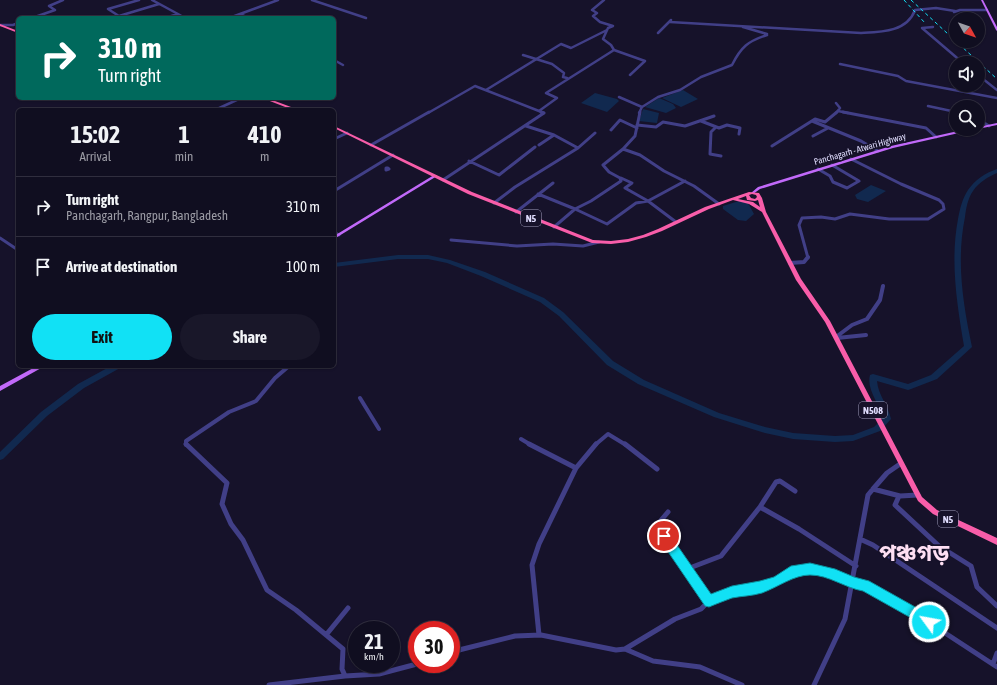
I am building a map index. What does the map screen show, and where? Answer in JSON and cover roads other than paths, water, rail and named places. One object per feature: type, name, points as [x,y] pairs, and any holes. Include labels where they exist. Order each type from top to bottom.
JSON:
[{"type":"highway","points":[[0,25],[16,31]]},
{"type":"highway","points":[[270,100],[292,108]]},
{"type":"highway","name":"N5","points":[[336,128],[494,203],[586,240],[617,243],[634,241],[719,204],[736,200]]},
{"type":"highway","points":[[745,195],[754,200],[757,197]]},
{"type":"highway","points":[[736,200],[745,195],[757,197]]},
{"type":"highway","name":"N508","points":[[757,197],[802,287],[822,313],[836,337],[910,482]]},
{"type":"highway","points":[[736,200],[751,204],[764,212]]},
{"type":"highway","name":"N5","points":[[910,482],[923,503],[935,512],[997,542]]},
{"type":"main road","points":[[982,0],[997,30]]},
{"type":"main road","points":[[985,127],[997,124]]},
{"type":"main road","name":"Panchagarh - Atwari Highway","points":[[757,197],[763,187],[878,151],[949,134]]},
{"type":"main road","points":[[336,237],[435,176]]},
{"type":"main road","points":[[0,389],[37,368]]},
{"type":"street","points":[[38,16],[55,10],[50,6],[62,0]]},
{"type":"street","points":[[119,16],[108,9],[139,0]]},
{"type":"street","points":[[152,0],[182,16]]},
{"type":"street","points":[[235,16],[278,0]]},
{"type":"street","points":[[312,0],[347,13],[366,18]]},
{"type":"street","points":[[486,90],[508,75],[561,44],[571,48],[613,26],[600,22],[593,16],[597,13],[592,10],[604,0]]},
{"type":"street","points":[[124,16],[159,4]]},
{"type":"street","points":[[670,22],[866,33],[892,29],[904,25],[912,18],[915,10],[936,8],[954,11],[987,10]]},
{"type":"street","points":[[172,16],[178,14]]},
{"type":"street","points":[[241,14],[244,16]]},
{"type":"street","points":[[658,33],[673,19]]},
{"type":"street","points":[[0,25],[16,23]]},
{"type":"street","points":[[676,222],[648,201],[625,188],[632,183],[612,174],[603,165],[634,138],[638,115],[642,106],[658,97],[679,91],[701,77],[733,64],[738,53],[751,40],[767,35],[738,25]]},
{"type":"street","points":[[933,27],[922,28],[955,56]]},
{"type":"street","points":[[607,30],[603,41],[611,45],[614,50],[645,61],[630,75]]},
{"type":"street","points":[[539,111],[557,98],[546,93],[567,78],[571,78],[614,50]]},
{"type":"street","points":[[523,55],[537,58],[552,64],[564,73],[564,77],[567,78]]},
{"type":"street","points":[[336,61],[343,65]]},
{"type":"street","points":[[840,64],[896,76],[906,81],[997,98]]},
{"type":"street","points":[[985,81],[997,90]]},
{"type":"street","points":[[371,145],[475,86],[544,113],[443,180]]},
{"type":"street","points":[[619,97],[642,106]]},
{"type":"street","points":[[219,108],[237,100]]},
{"type":"street","points":[[772,146],[816,119],[825,122],[838,111],[840,107],[836,103]]},
{"type":"street","points":[[928,106],[949,110]]},
{"type":"street","points":[[838,111],[926,128],[936,137]]},
{"type":"street","points":[[611,130],[620,120],[637,126],[656,127],[663,122],[685,126],[714,116]]},
{"type":"street","points":[[701,121],[720,128],[727,125],[740,128],[739,134]]},
{"type":"street","points":[[812,121],[864,142],[878,151]]},
{"type":"street","points":[[985,123],[989,126]]},
{"type":"street","points":[[526,126],[554,135],[578,148]]},
{"type":"street","points":[[716,127],[711,132],[709,147],[710,154],[721,156]]},
{"type":"street","points":[[813,136],[828,128]]},
{"type":"street","points":[[336,138],[347,133]]},
{"type":"street","points":[[494,203],[515,187],[578,148],[595,133]]},
{"type":"street","points":[[540,145],[554,135]]},
{"type":"street","points":[[469,162],[499,175],[536,147]]},
{"type":"street","points":[[623,149],[640,154],[649,162],[697,188],[719,204]]},
{"type":"street","points":[[340,195],[336,190],[393,155]]},
{"type":"street","points":[[790,263],[804,262],[808,258],[799,225],[802,218],[821,217],[835,219],[850,214],[888,219],[928,219],[944,209],[944,206],[939,200],[901,184],[851,159]]},
{"type":"street","points":[[378,164],[386,168]]},
{"type":"street","points":[[818,169],[830,176],[833,182],[847,188],[860,181],[832,165]]},
{"type":"street","points":[[554,227],[575,209],[588,201],[591,201],[618,183],[621,178]]},
{"type":"street","points":[[538,194],[607,224],[636,203],[648,201],[685,182]]},
{"type":"street","points":[[516,212],[553,183]]},
{"type":"street","points":[[0,238],[16,249]]},
{"type":"street","points":[[451,240],[517,246],[552,244],[583,246],[599,242]]},
{"type":"street","points":[[836,337],[867,318],[881,298],[884,289],[883,286]]},
{"type":"street","points":[[836,337],[866,335]]},
{"type":"street","points":[[287,368],[275,378],[256,401],[229,412],[197,432],[186,441],[186,445],[226,483],[222,504],[231,524],[249,551],[254,565],[267,590],[296,610],[343,649],[342,669],[345,676]]},
{"type":"street","points":[[360,398],[379,429]]},
{"type":"street","points":[[539,635],[532,565],[539,544],[576,468],[597,442],[608,434],[623,442],[656,469]]},
{"type":"street","points":[[521,439],[548,455],[576,468]]},
{"type":"street","points":[[814,685],[845,619],[853,583],[868,495],[887,473],[900,464]]},
{"type":"street","points":[[687,569],[721,556],[760,507],[776,482],[780,481],[795,491]]},
{"type":"street","points":[[873,489],[899,496],[910,497],[918,495]]},
{"type":"street","points":[[899,496],[895,505],[940,546],[971,566],[977,587],[997,606]]},
{"type":"street","points":[[760,507],[800,529],[843,559],[856,566]]},
{"type":"street","points":[[668,512],[657,525],[709,601]]},
{"type":"street","points":[[860,539],[873,545],[997,628]]},
{"type":"street","points":[[460,650],[515,636],[539,635],[593,644],[616,650],[625,649],[675,619],[701,609],[709,601],[732,592],[760,588],[777,581],[791,572],[810,569],[835,574],[853,583],[864,585],[916,614],[995,665],[997,653]]},
{"type":"street","points":[[326,635],[348,608]]},
{"type":"street","points":[[625,649],[653,660],[700,667],[742,685]]},
{"type":"street","points":[[270,685],[345,676],[379,674],[408,666]]},
{"type":"water","points":[[683,90],[698,99],[681,107],[662,98]]},
{"type":"water","points":[[595,93],[617,99],[619,101],[607,112],[581,103]]},
{"type":"water","points":[[659,98],[673,104],[676,108],[666,113],[645,107]]},
{"type":"water","points":[[643,109],[659,113],[657,123],[639,121]]},
{"type":"water","points":[[871,185],[886,191],[868,202],[857,199],[855,195]]},
{"type":"water","points":[[739,201],[748,203],[754,214],[746,221],[738,220],[723,209],[723,206]]},
{"type":"waterway","points":[[336,265],[398,257],[428,257],[448,261],[483,274],[542,300],[561,314],[610,363],[641,382],[717,415],[765,430],[793,436],[835,439],[853,438],[877,429],[887,419],[885,410],[874,389],[873,377],[908,387],[934,377],[968,347],[958,278],[957,262],[960,227],[963,210],[970,190],[980,180],[997,171]]},
{"type":"waterway","points":[[0,457],[44,414],[81,386],[113,368]]},
{"type":"railway","points":[[904,0],[925,23]]},
{"type":"railway","points":[[911,0],[997,79]]},
{"type":"district","name":"পঞ্চগড়","points":[[914,553]]}]
